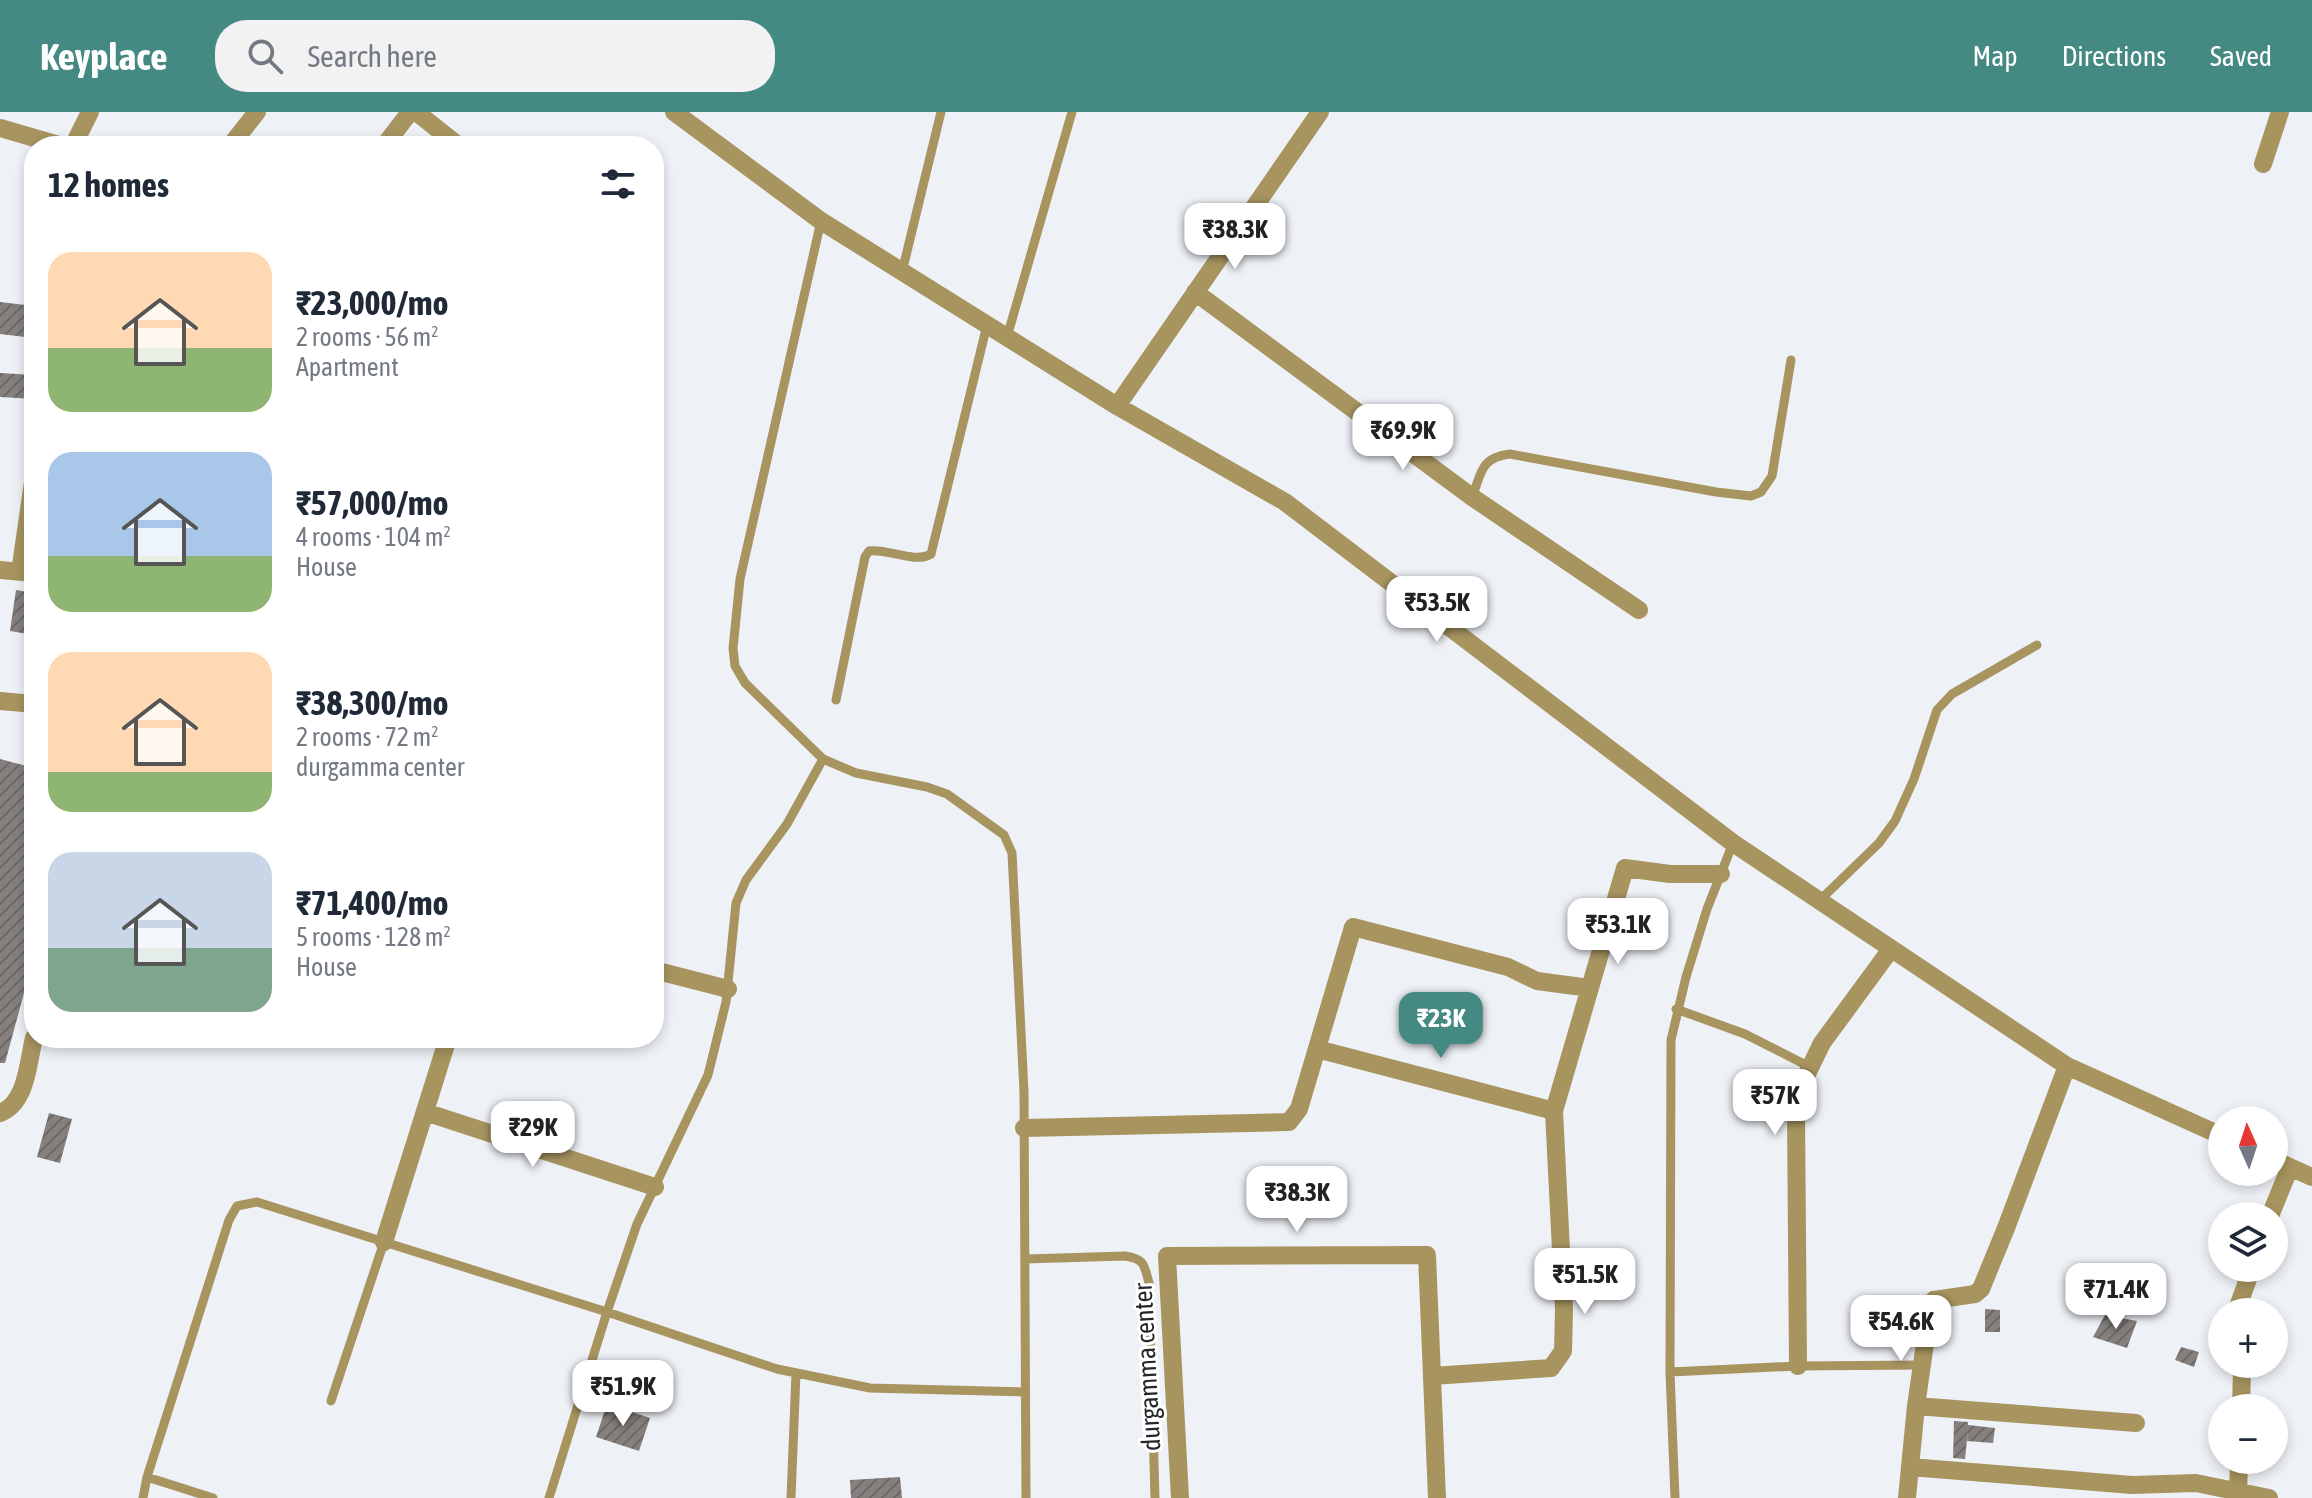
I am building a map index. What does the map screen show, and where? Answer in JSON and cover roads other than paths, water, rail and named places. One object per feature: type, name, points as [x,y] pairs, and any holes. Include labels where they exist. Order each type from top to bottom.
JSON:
[{"type":"street","points":[[78,136],[90,112]]},
{"type":"street","points":[[238,136],[257,112]]},
{"type":"street","points":[[393,136],[413,112],[445,136]]},
{"type":"street","points":[[674,112],[821,221],[1117,406],[1285,502],[1733,843],[2067,1066],[2208,1130]]},
{"type":"street","points":[[1117,406],[1320,112]]},
{"type":"street","points":[[2263,164],[2280,112]]},
{"type":"street","points":[[0,128],[28,136]]},
{"type":"street","points":[[1195,292],[1472,497],[1639,610]]},
{"type":"street","points":[[0,570],[24,573]]},
{"type":"street","points":[[0,701],[24,703]]},
{"type":"street","points":[[1432,1376],[1551,1368],[1563,1351],[1564,1310],[1554,1111],[1625,868],[1670,874],[1721,874]]},
{"type":"street","points":[[1024,1128],[1289,1122],[1299,1109],[1353,927],[1508,967],[1537,981],[1590,988]]},
{"type":"street","points":[[1798,1366],[1796,1111],[1810,1067],[1822,1043],[1891,949]]},
{"type":"street","points":[[664,973],[728,989]]},
{"type":"street","points":[[0,1113],[16,1103],[32,1048]]},
{"type":"street","points":[[384,1242],[445,1048]]},
{"type":"street","points":[[1317,1049],[1554,1111]]},
{"type":"street","points":[[1907,1498],[1930,1309],[1934,1300],[1975,1294],[1981,1289],[2067,1066]]},
{"type":"street","points":[[425,1112],[655,1187]]},
{"type":"street","points":[[2288,1167],[2312,1177]]},
{"type":"street","name":"durgamma center","points":[[1180,1498],[1167,1256],[1427,1255],[1437,1498]]},
{"type":"street","points":[[1916,1406],[2136,1423]]},
{"type":"street","points":[[1910,1467],[2132,1492],[2196,1483],[2238,1495],[2269,1498]]},
{"type":"street","points":[[2238,1495],[2239,1474]]},
{"type":"lane","points":[[902,272],[941,112]]},
{"type":"lane","points":[[1007,337],[1072,112]]},
{"type":"lane","points":[[821,221],[740,579],[733,648],[735,666],[745,683],[823,759],[856,773],[947,794],[1004,835],[1012,853],[1024,1092],[1026,1498]]},
{"type":"lane","points":[[836,700],[865,557],[869,551],[878,550],[923,558],[931,554],[987,325]]},
{"type":"lane","points":[[1472,497],[1486,463],[1495,456],[1510,454],[1716,492],[1751,496],[1761,492],[1772,476],[1791,360]]},
{"type":"lane","points":[[1819,901],[1879,843],[1895,821],[1914,779],[1937,710],[1952,694],[2037,645]]},
{"type":"lane","points":[[549,1498],[637,1224],[708,1075],[728,989],[736,903],[746,880],[787,824],[823,759]]},
{"type":"lane","points":[[1675,1498],[1670,1372],[1671,1040],[1676,1009],[1707,909],[1733,843]]},
{"type":"lane","points":[[1676,1009],[1745,1034],[1810,1067]]},
{"type":"lane","points":[[143,1498],[229,1220],[237,1206],[257,1202],[777,1369],[870,1388],[1025,1392]]},
{"type":"lane","points":[[331,1401],[384,1242]]},
{"type":"lane","points":[[1025,1259],[1125,1256],[1138,1258],[1144,1264],[1149,1283],[1155,1498]]},
{"type":"lane","points":[[1670,1372],[1798,1366],[1922,1365]]},
{"type":"lane","points":[[791,1498],[796,1373]]},
{"type":"lane","points":[[147,1477],[213,1498]]}]
